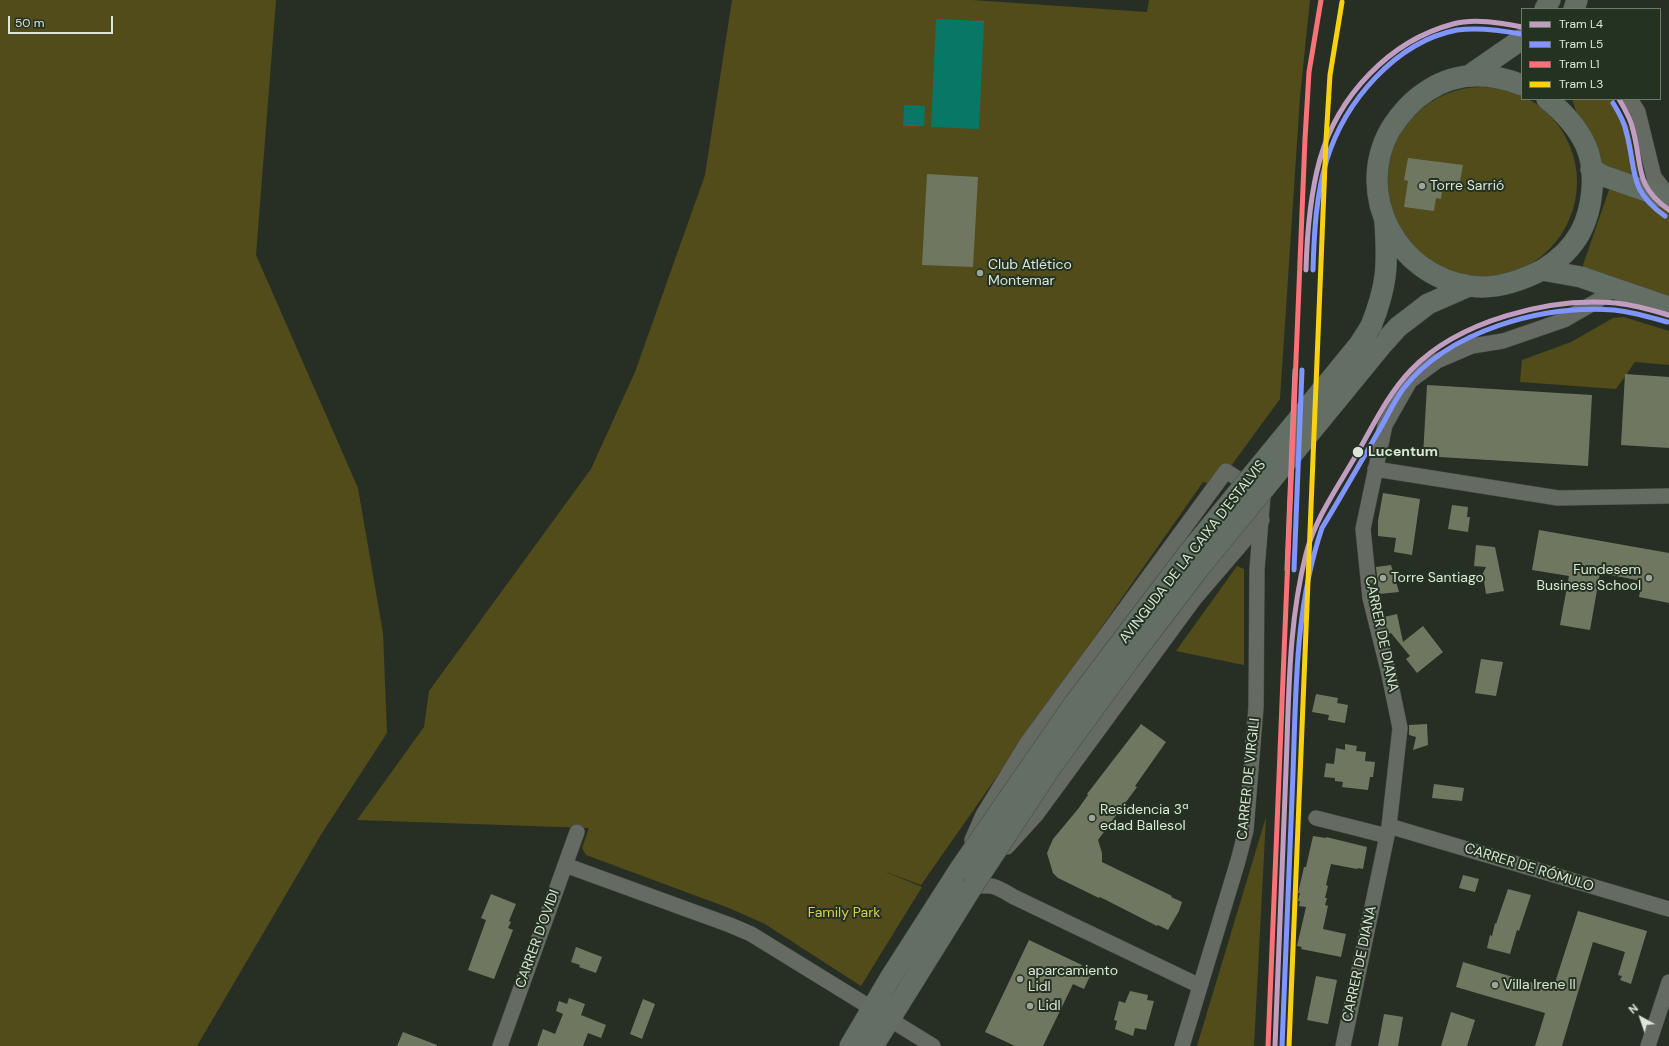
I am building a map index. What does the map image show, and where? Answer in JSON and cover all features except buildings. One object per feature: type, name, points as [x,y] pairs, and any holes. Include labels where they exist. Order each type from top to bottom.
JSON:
[{"type":"main road","points":[[1470,75],[1521,40]]},
{"type":"main road","points":[[1521,85],[1487,76],[1470,75],[1453,78],[1437,84],[1409,104],[1397,119],[1386,139],[1379,156],[1376,173],[1377,192],[1385,223],[1407,254],[1425,269],[1444,279],[1469,286],[1484,287],[1509,284],[1522,279],[1542,270],[1566,253],[1580,233],[1590,202],[1591,169],[1586,146],[1563,113],[1548,100]]},
{"type":"main road","points":[[1567,100],[1572,126]]},
{"type":"main road","points":[[1591,169],[1604,176],[1669,199]]},
{"type":"main road","name":"AVINGUDA DE LA CAIXA D'ESTALVIS","points":[[850,1046],[960,869],[1074,704],[1187,555],[1359,345],[1371,326],[1380,303],[1386,277],[1387,250],[1385,223]]},
{"type":"main road","points":[[1542,270],[1581,277],[1669,306]]},
{"type":"main road","name":"AVINGUDA DE LA CAIXA D'ESTALVIS","points":[[873,1046],[972,887],[1051,767],[1129,660],[1200,567],[1398,327],[1428,304],[1469,286]]},
{"type":"street","points":[[1631,100],[1638,112],[1654,176],[1669,196]]},
{"type":"street","name":"CARRER DE DIANA","points":[[1343,1046],[1388,831],[1400,728],[1388,670],[1370,598],[1363,529],[1385,425],[1410,381],[1437,360],[1472,346],[1504,341],[1564,320],[1597,302],[1614,288]]},
{"type":"street","points":[[1375,469],[1558,498],[1669,496]]},
{"type":"street","name":"AVINGUDA DE LA CAIXA D'ESTALVIS","points":[[960,869],[983,815],[1027,743],[1226,471]]},
{"type":"street","name":"CARRER DE VIRGILI","points":[[1182,1046],[1238,862],[1246,830],[1256,707],[1259,551],[1263,495],[1226,471]]},
{"type":"street","name":"AVINGUDA DE LA CAIXA D'ESTALVIS","points":[[972,887],[1036,815],[1195,598],[1262,520]]},
{"type":"street","points":[[1241,543],[1259,551]]},
{"type":"street","name":"CARRER DE RÓMULO","points":[[1316,818],[1388,831],[1669,909]]},
{"type":"street","name":"CARRER D'OVIDI","points":[[500,1046],[577,832]]},
{"type":"street","points":[[565,864],[751,934],[933,1046]]},
{"type":"street","points":[[972,887],[990,885],[998,888],[1200,986]]},
{"type":"street","points":[[1648,1046],[1669,982]]},
{"type":"green space","points":[[0,0],[276,0],[256,255],[358,488],[383,633],[387,733],[322,833],[197,1046],[0,1046]]},
{"type":"green space","name":"Family Park","points":[[732,0],[972,0],[1147,12],[1149,0],[1310,0],[1300,97],[1280,399],[1217,485],[1203,482],[921,885],[881,870],[922,887],[861,986],[765,924],[729,908],[586,855],[582,848],[589,828],[357,820],[424,727],[429,691],[591,469],[635,372],[705,175]]},
{"type":"green space","points":[[1463,88],[1501,88],[1519,94],[1521,95],[1521,100],[1530,100],[1543,108],[1556,121],[1566,137],[1576,163],[1576,201],[1570,219],[1556,243],[1543,256],[1527,266],[1501,276],[1463,276],[1445,270],[1421,256],[1408,243],[1398,227],[1388,201],[1388,163],[1394,145],[1408,121],[1421,108],[1437,98]]},
{"type":"green space","points":[[1572,100],[1614,100],[1629,127],[1640,182],[1597,173]]},
{"type":"green space","points":[[1610,187],[1669,207],[1669,297],[1582,268]]},
{"type":"green space","points":[[1624,317],[1669,331],[1669,365],[1635,362],[1616,389],[1520,382],[1522,360],[1571,342],[1613,318]]},
{"type":"green space","points":[[1237,566],[1244,569],[1244,665],[1176,651]]},
{"type":"green space","points":[[1266,817],[1254,1046],[1197,1046]]},
{"type":"water","points":[[936,19],[984,21],[979,129],[931,127]]},
{"type":"water","points":[[904,105],[925,106],[924,126],[903,126]]},
{"type":"tram line","name":"L1","points":[[1268,1046],[1305,139],[1309,72],[1321,0]]},
{"type":"tram line","name":"L3","points":[[1289,1046],[1326,140],[1330,75],[1342,2]]},
{"type":"tram line","name":"L4","points":[[1306,270],[1310,214],[1320,159],[1328,136],[1339,114],[1353,93],[1369,74],[1408,43],[1430,32],[1453,24],[1479,21],[1521,27]]},
{"type":"tram line","name":"L5","points":[[1313,270],[1315,228],[1323,172],[1335,138],[1346,116],[1360,96],[1393,61],[1413,47],[1434,37],[1457,30],[1473,29],[1497,30],[1521,34]]},
{"type":"tram line","name":"L4","points":[[1620,100],[1628,114],[1632,126],[1645,183],[1650,192],[1669,210]]},
{"type":"tram line","name":"L5","points":[[1613,103],[1621,116],[1625,127],[1635,178],[1639,188],[1644,197],[1665,216]]},
{"type":"tram line","name":"L4","points":[[1275,1046],[1290,661],[1300,580],[1306,554],[1315,528],[1327,504],[1380,412],[1402,380],[1431,353],[1453,338],[1506,316],[1562,304],[1590,302],[1616,303],[1636,306],[1669,315]]},
{"type":"tram line","name":"L5","points":[[1282,1046],[1298,649],[1306,588],[1322,528],[1403,389],[1422,368],[1445,351],[1471,337],[1499,326],[1528,317],[1557,312],[1614,310],[1634,313],[1667,322]]},
{"type":"tram line","name":"L4","points":[[1287,570],[1295,370]]},
{"type":"tram line","name":"L5","points":[[1294,570],[1302,370]]},
{"type":"place","name":"Torre Sarrió","points":[[1422,186]]},
{"type":"place","name":"Club Atlético Montemar","points":[[980,273]]},
{"type":"place","name":"Lucentum","points":[[1358,452]]},
{"type":"place","name":"Torre Santiago","points":[[1383,578]]},
{"type":"place","name":"Fundesem Business School","points":[[1649,578]]},
{"type":"place","name":"Residencia 3ª edad Ballesol","points":[[1092,818]]},
{"type":"place","name":"aparcamiento Lidl","points":[[1020,979]]},
{"type":"place","name":"Villa Irene II","points":[[1495,985]]},
{"type":"place","name":"Lidl","points":[[1030,1006]]}]
